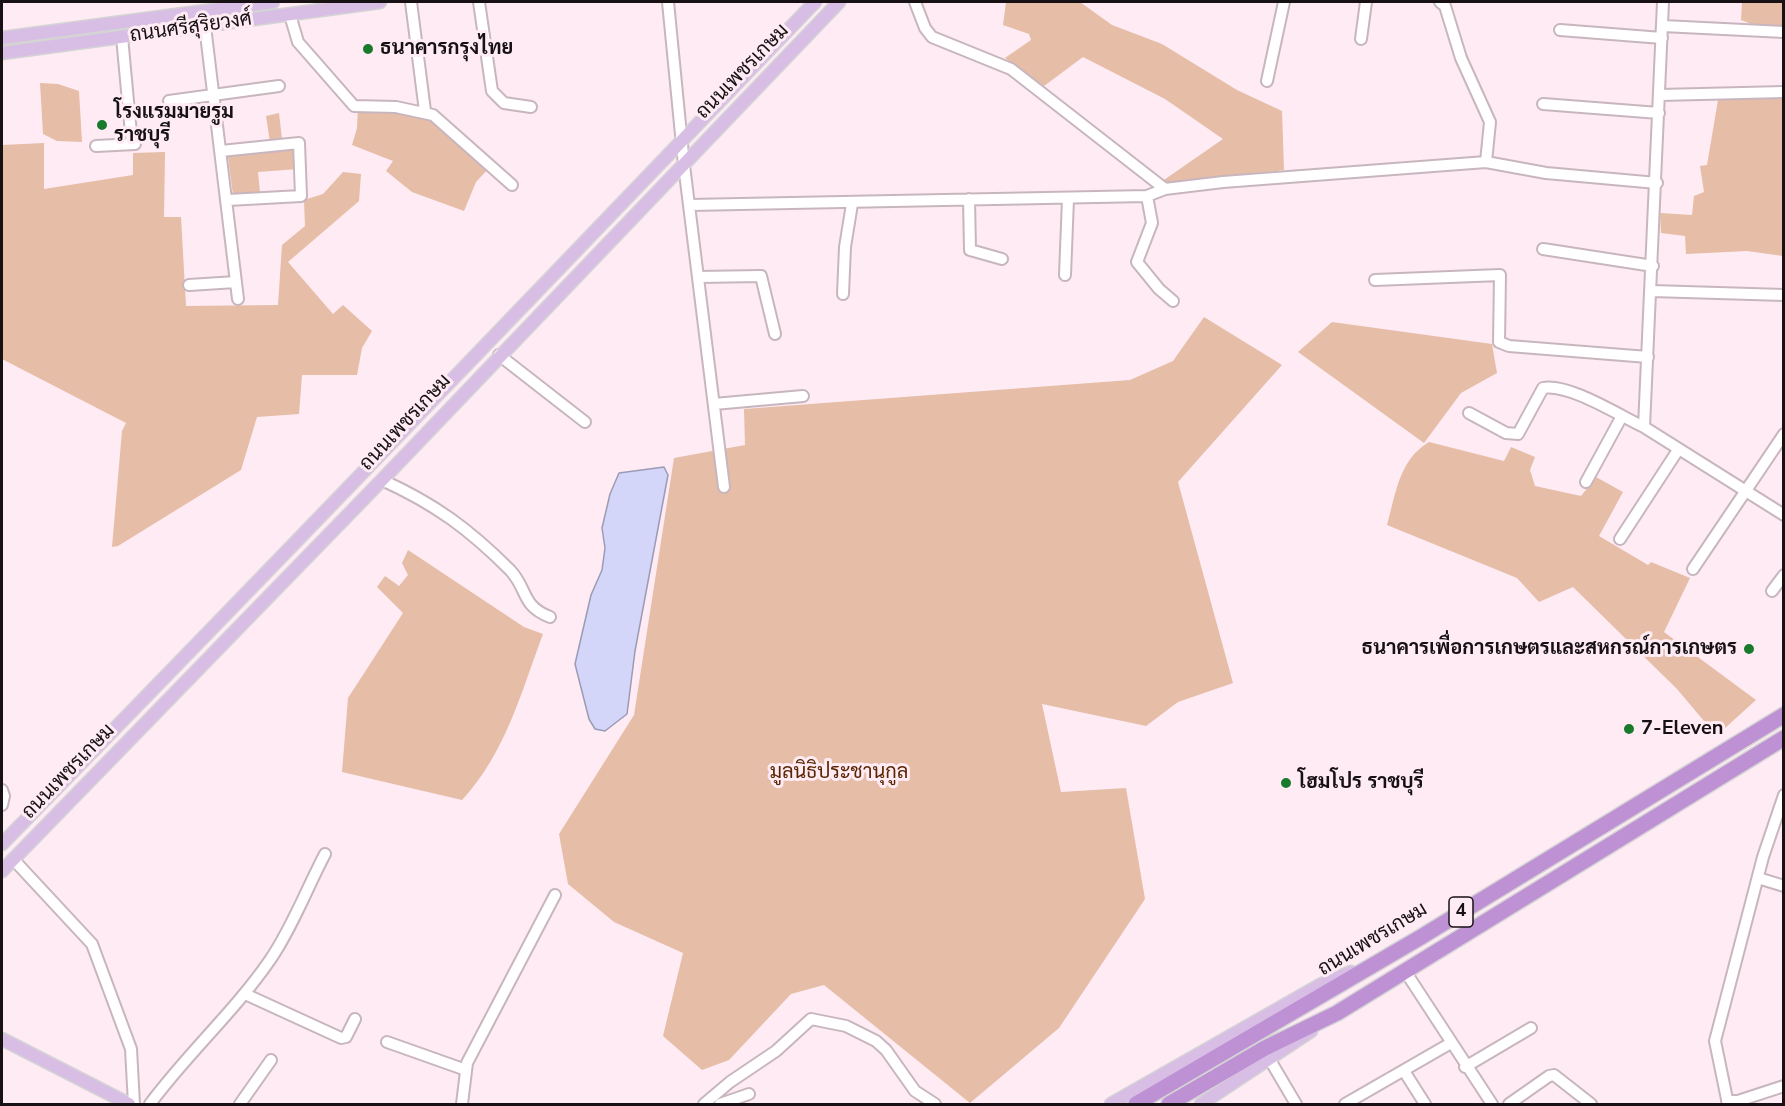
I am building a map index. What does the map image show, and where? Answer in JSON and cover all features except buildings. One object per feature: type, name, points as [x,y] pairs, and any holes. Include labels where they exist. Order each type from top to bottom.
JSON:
[{"type":"highway","name":"ถนนเพชรเกษม","points":[[1136,1104],[1389,956],[1784,715]]},
{"type":"highway","name":"4","points":[[1169,1104],[1265,1048],[1337,1013],[1784,738]]},
{"type":"main road","name":"ถนนศรีสุริยวงศ์","points":[[2,38],[204,7],[273,2]]},
{"type":"main road","name":"ถนนศรีสุริยวงศ์","points":[[2,53],[290,15],[308,6],[380,2]]},
{"type":"main road","name":"ถนนเพชรเกษม","points":[[2,844],[323,516],[506,321],[815,2]]},
{"type":"main road","name":"ถนนเพชรเกษม","points":[[2,871],[382,480],[839,2]]},
{"type":"main road","points":[[204,7],[205,26]]},
{"type":"main road","points":[[323,516],[336,527]]},
{"type":"main road","name":"4","points":[[1111,1104],[1320,985],[1389,956]]},
{"type":"main road","name":"4","points":[[1201,1104],[1270,1060],[1337,1013]]},
{"type":"main road","points":[[2,1039],[114,1101],[129,1104]]},
{"type":"street","points":[[411,2],[425,111]]},
{"type":"street","points":[[479,2],[492,91],[504,103],[531,107]]},
{"type":"street","points":[[668,2],[684,165],[724,487]]},
{"type":"street","points":[[915,2],[932,37],[1011,69],[1165,189]]},
{"type":"street","points":[[1267,81],[1284,2]]},
{"type":"street","points":[[1361,39],[1366,2]]},
{"type":"street","points":[[1440,2],[1445,6],[1461,58],[1490,122],[1486,162]]},
{"type":"street","points":[[1644,427],[1657,183],[1663,2]]},
{"type":"street","points":[[290,15],[298,42],[354,106],[396,107],[425,111],[433,115],[512,185]]},
{"type":"street","points":[[205,26],[228,200],[238,299]]},
{"type":"street","points":[[1560,30],[1784,32]]},
{"type":"street","points":[[96,146],[134,144],[125,91],[122,37]]},
{"type":"street","points":[[169,101],[279,86]]},
{"type":"street","points":[[1660,95],[1784,92]]},
{"type":"street","points":[[1543,104],[1659,113]]},
{"type":"street","points":[[221,151],[299,143],[301,196],[228,200]]},
{"type":"street","points":[[690,205],[852,204],[969,199],[1147,196],[1165,189],[1223,182],[1486,162],[1546,173],[1657,183]]},
{"type":"street","points":[[1147,196],[1152,222],[1137,262],[1158,289],[1173,301]]},
{"type":"street","points":[[969,199],[970,250],[1002,260]]},
{"type":"street","points":[[1065,274],[1068,199]]},
{"type":"street","points":[[843,294],[845,247],[852,204]]},
{"type":"street","points":[[1543,249],[1653,266]]},
{"type":"street","points":[[1375,280],[1500,275],[1499,342],[1509,346],[1648,357]]},
{"type":"street","points":[[698,277],[761,276],[775,334]]},
{"type":"street","points":[[189,285],[236,282]]},
{"type":"street","points":[[1652,291],[1784,295]]},
{"type":"street","points":[[499,356],[585,422]]},
{"type":"street","points":[[1469,413],[1506,433],[1518,434],[1543,388],[1570,392],[1644,427],[1784,515]]},
{"type":"street","points":[[714,404],[803,396]]},
{"type":"street","points":[[1586,482],[1622,416]]},
{"type":"street","points":[[1693,569],[1744,490],[1784,434]]},
{"type":"street","points":[[1620,539],[1678,450]]},
{"type":"street","points":[[382,480],[427,501],[452,518],[512,572],[532,608],[550,617]]},
{"type":"street","points":[[1772,591],[1784,575]]},
{"type":"street","points":[[2,790],[4,801],[2,805]]},
{"type":"street","points":[[1784,795],[1758,878],[1715,1041],[1727,1103],[1784,1086]]},
{"type":"street","points":[[150,1104],[182,1062],[245,994],[272,958],[325,854]]},
{"type":"street","points":[[13,859],[92,944],[131,1049],[134,1104]]},
{"type":"street","points":[[1758,878],[1784,886]]},
{"type":"street","points":[[462,1104],[467,1063],[555,895]]},
{"type":"street","points":[[1405,971],[1465,1067],[1492,1104]]},
{"type":"street","points":[[245,994],[341,1038],[346,1037],[356,1019]]},
{"type":"street","points":[[704,1104],[730,1082],[776,1051],[811,1019],[846,1026],[876,1041],[886,1050],[915,1091],[935,1104]]},
{"type":"street","points":[[1465,1067],[1532,1028]]},
{"type":"street","points":[[387,1042],[466,1070]]},
{"type":"street","points":[[1345,1104],[1362,1100],[1451,1043]]},
{"type":"street","points":[[240,1104],[271,1060]]},
{"type":"street","points":[[1270,1060],[1296,1104]]},
{"type":"street","points":[[1404,1071],[1425,1104]]},
{"type":"street","points":[[1509,1104],[1549,1076],[1554,1076],[1591,1104]]},
{"type":"street","points":[[720,1104],[749,1094]]},
{"type":"green space","points":[[1006,2],[1080,2],[1112,25],[1162,44],[1237,90],[1282,111],[1284,170],[1167,186],[1161,182],[1223,139],[1165,99],[1083,57],[1044,86],[1005,58],[1031,40],[1029,34],[1003,25]]},
{"type":"green space","points":[[1742,2],[1783,2],[1783,28],[1759,27],[1741,20]]},
{"type":"green space","points":[[40,83],[58,84],[79,91],[82,142],[57,141],[43,134]]},
{"type":"green space","points":[[1783,97],[1783,256],[1747,251],[1686,254],[1685,236],[1661,233],[1660,213],[1692,215],[1694,196],[1704,192],[1700,166],[1707,165],[1718,100]]},
{"type":"green space","points":[[358,107],[425,111],[490,167],[476,182],[464,211],[412,192],[386,171],[393,161],[352,145],[357,128]]},
{"type":"green space","points":[[279,113],[282,139],[270,142],[266,116]]},
{"type":"green space","points":[[44,143],[44,189],[133,175],[133,153],[165,152],[164,217],[181,217],[186,306],[278,305],[282,245],[305,226],[304,200],[323,194],[343,172],[361,174],[359,201],[288,262],[333,314],[343,305],[372,331],[362,348],[357,375],[302,375],[299,414],[257,417],[241,470],[118,546],[112,547],[122,431],[126,423],[2,359],[2,145]]},
{"type":"green space","points":[[296,147],[298,169],[258,172],[260,192],[233,195],[228,157]]},
{"type":"green space","name":"มูลนิธิประชานุกูล","points":[[1204,317],[1282,365],[1178,482],[1233,683],[1178,702],[1146,726],[1042,704],[1061,792],[1126,788],[1145,899],[1059,1028],[970,1103],[824,985],[791,994],[729,1060],[702,1070],[663,1036],[683,953],[614,922],[568,884],[559,834],[634,715],[674,458],[745,445],[744,409],[1130,380],[1173,361]]},
{"type":"green space","points":[[1332,322],[1492,344],[1497,373],[1461,393],[1424,443],[1298,352]]},
{"type":"green space","points":[[1429,442],[1504,461],[1511,447],[1535,457],[1530,470],[1535,486],[1581,496],[1596,477],[1623,492],[1599,536],[1648,565],[1651,562],[1690,578],[1664,632],[1756,700],[1724,729],[1704,721],[1677,689],[1573,587],[1539,602],[1517,578],[1387,525],[1396,489],[1405,468],[1419,449]]},
{"type":"green space","points":[[408,550],[524,627],[543,634],[501,743],[477,782],[462,800],[342,772],[348,698],[403,613],[377,587],[385,576],[399,586],[408,575],[402,563]]},
{"type":"water","points":[[664,467],[668,475],[635,651],[627,714],[605,731],[595,729],[589,719],[575,664],[591,595],[602,570],[605,548],[602,528],[610,494],[619,473]]},
{"type":"place","name":"ธนาคารกรุงไทย","points":[[368,49]]},
{"type":"place","name":"โรงแรมมายรูม ราชบุรี","points":[[102,125]]},
{"type":"place","name":"ธนาคารเพื่อการเกษตรและสหกรณ์การเกษตร","points":[[1749,649]]},
{"type":"place","name":"7-Eleven","points":[[1629,729]]},
{"type":"place","name":"โฮมโปร ราชบุรี","points":[[1286,783]]}]
